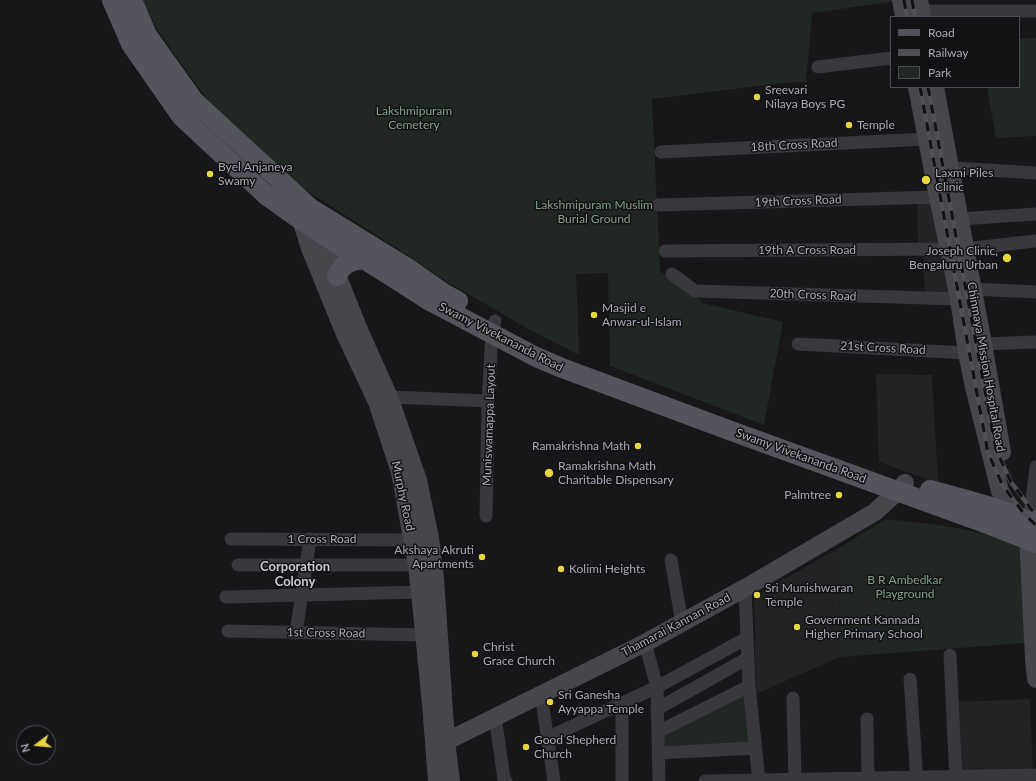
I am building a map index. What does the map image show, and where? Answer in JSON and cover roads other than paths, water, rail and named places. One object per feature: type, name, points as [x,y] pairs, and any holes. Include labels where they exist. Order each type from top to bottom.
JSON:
[{"type":"main road","name":"Swamy Vivekananda Road","points":[[112,0],[131,44],[182,117],[266,195],[409,269],[494,327]]},
{"type":"main road","name":"Swamy Vivekananda Road","points":[[132,0],[147,35],[194,101],[305,214]]},
{"type":"main road","points":[[901,0],[904,16]]},
{"type":"main road","name":"Chinmaya Mission Hospital Road","points":[[917,88],[938,197],[957,249],[966,294],[983,344],[1007,486],[1030,526]]},
{"type":"main road","name":"Chinmaya Mission Hospital Road","points":[[935,88],[960,219],[957,249]]},
{"type":"main road","name":"Murphy Road","points":[[305,214],[310,248],[345,334],[377,402],[400,472],[417,565],[431,704],[440,744],[451,781]]},
{"type":"main road","name":"Swamy Vivekananda Road","points":[[323,225],[349,251],[430,301],[564,358],[581,370],[724,415],[902,487],[1030,526]]},
{"type":"main road","name":"Murphy Road","points":[[323,225],[337,276],[389,397],[418,480],[430,538],[435,578],[440,744],[437,781]]},
{"type":"main road","points":[[337,276],[339,271],[347,263],[364,259]]},
{"type":"main road","name":"Chinmaya Mission Hospital Road","points":[[966,294],[967,353],[1000,491],[1030,526]]},
{"type":"main road","name":"Swamy Vivekananda Road","points":[[902,487],[992,507],[1030,526]]},
{"type":"main road","name":"Thamarai Kannan Road","points":[[440,744],[682,623],[745,588],[875,512],[902,487]]},
{"type":"main road","points":[[1030,526],[1036,679]]},
{"type":"street","points":[[921,9],[1036,11]]},
{"type":"street","points":[[818,67],[890,58]]},
{"type":"street","name":"18th Cross Road","points":[[661,152],[927,139]]},
{"type":"street","points":[[950,168],[1036,172]]},
{"type":"street","name":"19th Cross Road","points":[[658,205],[938,197]]},
{"type":"street","points":[[960,219],[1036,214]]},
{"type":"street","name":"19th A Cross Road","points":[[665,250],[957,249],[1036,241]]},
{"type":"street","name":"20th Cross Road","points":[[672,274],[695,291],[966,294],[1036,292]]},
{"type":"street","name":"Muniswamappa Layout","points":[[486,516],[488,401],[494,327]]},
{"type":"street","points":[[983,344],[1036,342]]},
{"type":"street","name":"21st Cross Road","points":[[798,344],[967,353]]},
{"type":"street","points":[[389,397],[488,401]]},
{"type":"street","points":[[1030,526],[1036,467]]},
{"type":"street","name":"1 Cross Road","points":[[231,539],[412,540]]},
{"type":"street","points":[[296,633],[310,539]]},
{"type":"street","points":[[671,560],[682,623]]},
{"type":"street","points":[[238,565],[417,565]]},
{"type":"street","points":[[745,588],[749,686],[759,780]]},
{"type":"street","points":[[226,597],[420,592]]},
{"type":"street","name":"1st Cross Road","points":[[228,631],[424,635]]},
{"type":"street","points":[[547,738],[657,687],[747,638]]},
{"type":"street","points":[[644,642],[657,687],[659,781]]},
{"type":"street","points":[[950,655],[956,779]]},
{"type":"street","points":[[657,709],[748,658]]},
{"type":"street","points":[[910,678],[917,779]]},
{"type":"street","points":[[658,732],[749,686]]},
{"type":"street","points":[[540,694],[554,781]]},
{"type":"street","points":[[793,698],[795,780]]},
{"type":"street","points":[[622,703],[622,781]]},
{"type":"street","points":[[495,716],[504,779],[506,781]]},
{"type":"street","points":[[867,719],[868,778]]},
{"type":"street","points":[[658,753],[756,748]]},
{"type":"street","points":[[705,781],[868,778],[956,779],[1036,775]]},
{"type":"railway","points":[[904,0],[907,16]]},
{"type":"railway","points":[[912,0],[915,16]]},
{"type":"railway","points":[[920,88],[988,453],[1003,486],[1025,515],[1036,525]]},
{"type":"railway","points":[[928,88],[996,450],[1011,482],[1036,514]]},
{"type":"place","name":"Sreevari Nilaya Boys PG","points":[[757,97]]},
{"type":"place","name":"Temple","points":[[849,125]]},
{"type":"place","name":"Byel Anjaneya Swamy","points":[[210,174]]},
{"type":"place","name":"Laxmi Piles Clinic","points":[[926,180]]},
{"type":"place","name":"Joseph Clinic, Bengaluru Urban","points":[[1007,258]]},
{"type":"place","name":"Masjid e Anwar-ul-Islam","points":[[594,315]]},
{"type":"place","name":"Ramakrishna Math","points":[[638,446]]},
{"type":"place","name":"Ramakrishna Math Charitable Dispensary","points":[[549,473]]},
{"type":"place","name":"Palmtree","points":[[839,495]]},
{"type":"place","name":"Akshaya Akruti Apartments","points":[[482,557]]},
{"type":"place","name":"Kolimi Heights","points":[[561,569]]},
{"type":"place","name":"Sri Munishwaran Temple","points":[[757,595]]},
{"type":"place","name":"Government Kannada Higher Primary School","points":[[797,627]]},
{"type":"place","name":"Christ Grace Church","points":[[475,654]]},
{"type":"place","name":"Sri Ganesha Ayyappa Temple","points":[[550,702]]},
{"type":"place","name":"Good Shepherd Church","points":[[526,747]]},
{"type":"district","name":"Corporation Colony","points":[[295,574]]},
{"type":"park label","name":"Lakshmipuram Cemetery","points":[[414,118]]},
{"type":"park label","name":"Lakshmipuram Muslim Burial Ground","points":[[594,212]]},
{"type":"park label","name":"B R Ambedkar Playground","points":[[905,587]]}]
